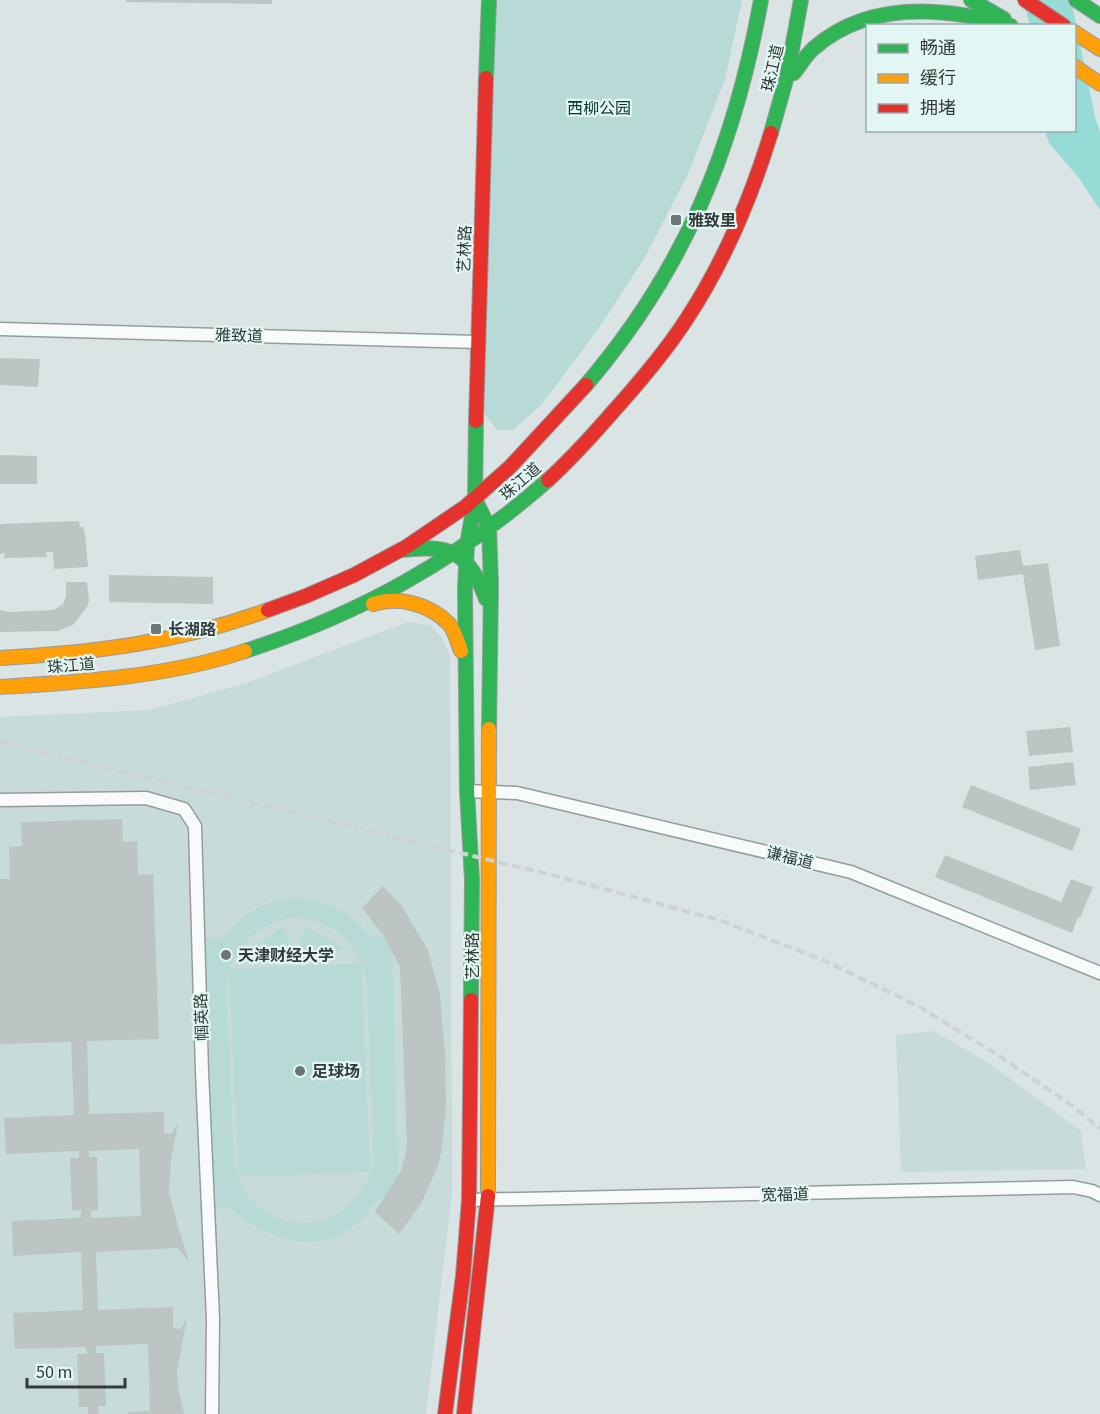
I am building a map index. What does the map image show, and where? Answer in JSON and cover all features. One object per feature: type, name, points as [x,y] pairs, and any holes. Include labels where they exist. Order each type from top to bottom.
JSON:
[{"type":"main road","name":"艺林路","points":[[445,1414],[463,1276],[470,1200],[472,879],[467,791],[462,553],[476,500],[477,342],[489,0]]},
{"type":"main road","name":"珠江道","points":[[0,658],[108,650],[202,632],[275,608],[311,594],[402,550],[476,500],[593,378],[623,339],[681,248],[700,209],[722,152],[753,40],[761,0]]},
{"type":"main road","name":"珠江道","points":[[0,687],[79,682],[200,664],[310,629],[355,610],[462,553],[549,479],[585,443],[644,377],[703,292],[749,197],[784,91],[796,41],[801,0]]},
{"type":"main road","points":[[971,0],[1010,24]]},
{"type":"main road","points":[[1025,0],[1061,24]]},
{"type":"main road","points":[[1076,0],[1100,16]]},
{"type":"main road","points":[[784,91],[807,52],[818,40],[831,30],[859,16],[901,9],[948,10],[986,17],[1007,24]]},
{"type":"main road","points":[[1076,33],[1100,49]]},
{"type":"main road","points":[[1076,67],[1100,84]]},
{"type":"main road","name":"艺林路","points":[[464,1414],[488,1201],[488,791],[491,630],[489,528],[476,500]]},
{"type":"main road","points":[[402,550],[435,546],[462,553],[476,571],[482,584],[491,630]]},
{"type":"main road","points":[[355,610],[387,600],[406,602],[430,610],[451,626],[457,639],[465,672]]},
{"type":"street","name":"雅致道","points":[[0,329],[477,342]]},
{"type":"street","name":"谦福道","points":[[467,791],[517,793],[851,872],[1100,973]]},
{"type":"street","name":"帼英路","points":[[0,800],[146,798],[184,809],[195,826],[202,1072],[213,1319],[212,1414]]},
{"type":"street","name":"宽福道","points":[[470,1200],[1073,1187],[1100,1195]]},
{"type":"shaded area","name":"天津财经大学","points":[[408,622],[430,625],[442,638],[450,656],[452,1193],[426,1414],[0,1414],[0,717],[150,710],[246,683]]},
{"type":"shaded area","points":[[934,1031],[990,1064],[1081,1131],[1086,1169],[901,1172],[896,1035]]},
{"type":"green space","name":"西柳公园","points":[[495,0],[742,0],[725,79],[688,174],[644,259],[598,329],[541,405],[513,430],[497,430],[484,413]]},
{"type":"green space","points":[[306,899],[327,904],[355,920],[371,937],[392,937],[398,1196],[380,1199],[358,1223],[341,1234],[325,1240],[308,1242],[292,1241],[276,1236],[260,1229],[230,1208],[215,1208],[205,938],[224,937],[247,915],[272,902]],"holes":[[[290,918],[318,922],[330,928],[350,945],[361,963],[229,969],[239,950],[253,935],[270,924]],[[361,963],[367,983],[374,1160],[370,1171]],[[229,972],[239,1176],[234,1163],[226,982]],[[370,1172],[364,1187],[347,1207],[327,1219],[304,1223],[281,1220],[261,1208],[244,1190],[239,1177]]]},
{"type":"green space","points":[[306,926],[344,949],[299,951]]},
{"type":"green space","points":[[282,927],[288,938],[291,952],[246,953]]},
{"type":"water","points":[[1023,0],[1071,0],[1076,24],[1030,24]]},
{"type":"water","points":[[1076,24],[1100,132],[1100,210],[1079,178],[1049,143],[1045,132],[1076,132]]},
{"type":"building","points":[[126,0],[272,0],[272,4],[126,2]]},
{"type":"building","points":[[0,358],[40,359],[38,387],[0,385]]},
{"type":"building","points":[[0,455],[37,456],[37,484],[0,484]]},
{"type":"building","points":[[79,521],[85,534],[88,567],[54,569],[53,552],[46,552],[47,557],[4,558],[5,553],[0,554],[0,524]]},
{"type":"building","points":[[1020,550],[1023,566],[1048,563],[1060,646],[1035,650],[1023,574],[978,580],[975,556]]},
{"type":"building","points":[[109,575],[213,577],[213,604],[109,602]]},
{"type":"building","points":[[66,582],[87,582],[89,600],[87,607],[73,625],[58,631],[0,632],[0,610],[8,612],[54,610],[63,604],[66,596]]},
{"type":"building","points":[[1070,727],[1073,752],[1029,756],[1026,731]]},
{"type":"building","points":[[1073,762],[1076,785],[1030,790],[1028,767]]},
{"type":"building","points":[[971,785],[1081,829],[1072,851],[962,807]]},
{"type":"building","points":[[122,819],[123,842],[137,841],[138,875],[153,874],[159,1039],[87,1041],[89,1114],[164,1112],[164,1133],[172,1134],[178,1123],[171,1159],[169,1192],[189,1262],[178,1248],[96,1252],[98,1310],[173,1307],[173,1328],[181,1329],[187,1318],[177,1371],[184,1414],[128,1414],[128,1412],[150,1411],[148,1344],[96,1346],[96,1353],[104,1353],[106,1406],[98,1406],[99,1414],[88,1414],[88,1407],[79,1407],[77,1354],[87,1354],[86,1347],[15,1349],[13,1313],[83,1310],[81,1252],[13,1256],[12,1221],[81,1218],[81,1210],[72,1211],[70,1158],[79,1158],[79,1151],[6,1154],[4,1118],[74,1115],[71,1042],[0,1044],[0,879],[10,879],[9,847],[22,846],[21,822]],"holes":[[[139,1149],[141,1216],[91,1218],[91,1211],[98,1210],[97,1157],[89,1157],[89,1151]]]},
{"type":"building","points":[[945,855],[1061,902],[1071,879],[1093,887],[1072,933],[935,877]]},
{"type":"building","points":[[383,886],[401,905],[428,950],[440,995],[445,1053],[446,1105],[442,1149],[437,1168],[421,1204],[399,1234],[375,1212],[402,1169],[407,1146],[400,967],[384,936],[362,908]]},
{"type":"railway","points":[[0,742],[556,876],[719,920],[823,960],[918,1006],[998,1055],[1074,1107],[1100,1129]]},
{"type":"traffic: fast","points":[[486,78],[489,0]]},
{"type":"traffic: fast","points":[[586,385],[621,341],[651,297],[701,205],[736,107],[750,55],[761,0]]},
{"type":"traffic: fast","points":[[771,133],[787,76],[801,0]]},
{"type":"traffic: fast","points":[[971,0],[1004,19]]},
{"type":"traffic: fast","points":[[1076,0],[1100,16]]},
{"type":"traffic: fast","points":[[794,73],[814,48],[836,32],[883,15],[935,12],[1003,24]]},
{"type":"traffic: fast","points":[[471,1000],[472,879],[467,791],[465,589],[467,545],[475,499],[476,421]]},
{"type":"traffic: fast","points":[[245,651],[328,620],[406,582],[478,535],[548,480]]},
{"type":"traffic: fast","points":[[475,499],[489,528],[491,584],[489,729]]},
{"type":"traffic: fast","points":[[402,550],[419,548],[445,550],[456,555],[465,561],[472,571],[486,599]]},
{"type":"traffic: slow","points":[[1076,33],[1100,49]]},
{"type":"traffic: slow","points":[[1076,67],[1100,84]]},
{"type":"traffic: slow","points":[[373,604],[403,602],[433,611],[449,624],[461,651]]},
{"type":"traffic: slow","points":[[0,658],[68,653],[136,644],[203,630],[268,610]]},
{"type":"traffic: slow","points":[[0,687],[124,677],[185,667],[245,651]]},
{"type":"traffic: slow","points":[[488,1196],[489,729]]},
{"type":"traffic: jam","points":[[1025,0],[1061,24]]},
{"type":"traffic: jam","points":[[476,421],[486,78]]},
{"type":"traffic: jam","points":[[548,480],[631,391],[660,357],[686,320],[735,230],[771,133]]},
{"type":"traffic: jam","points":[[268,610],[354,575],[406,547],[465,507],[510,467],[586,385]]},
{"type":"traffic: jam","points":[[445,1414],[463,1276],[469,1200],[471,1000]]},
{"type":"traffic: jam","points":[[464,1414],[488,1196]]},
{"type":"place","name":"雅致里","points":[[676,220]]},
{"type":"place","name":"长湖路","points":[[156,629]]},
{"type":"place","name":"天津财经大学","points":[[226,955]]},
{"type":"place","name":"足球场","points":[[300,1071]]}]
